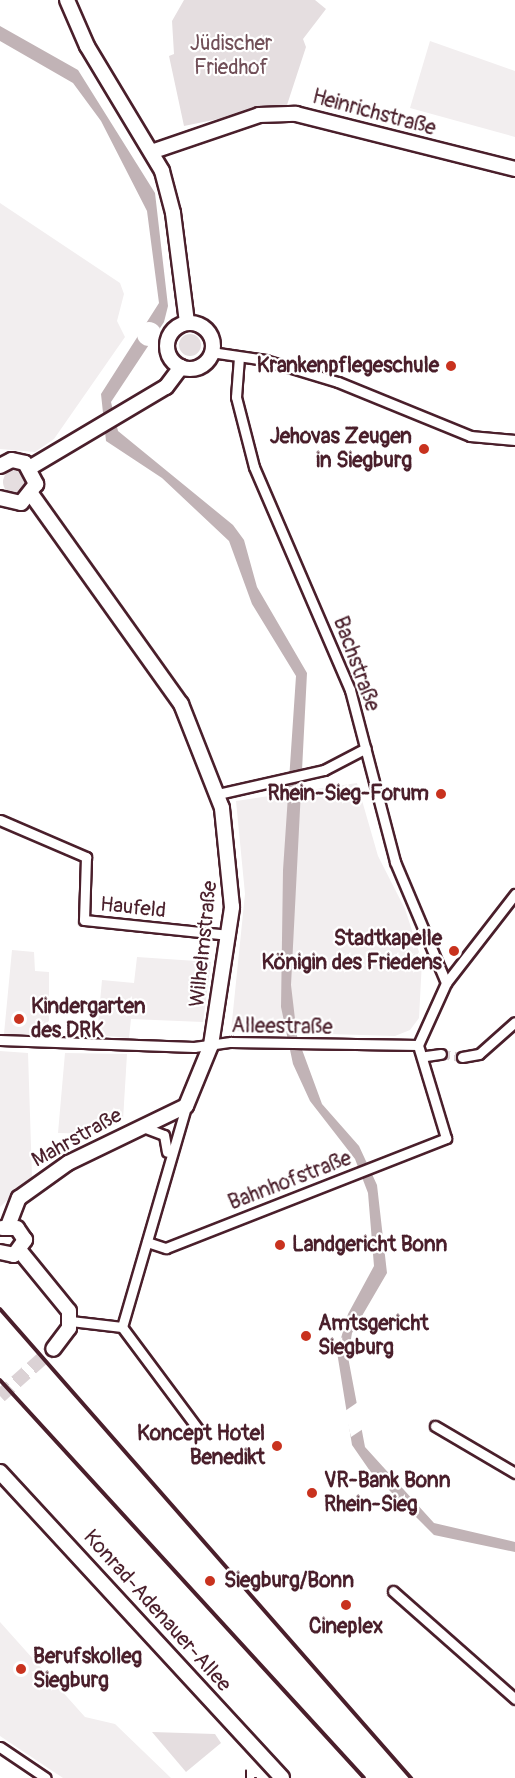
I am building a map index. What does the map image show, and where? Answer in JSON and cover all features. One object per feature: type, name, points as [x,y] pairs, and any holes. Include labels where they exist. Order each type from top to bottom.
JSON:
[{"type":"main road","points":[[68,0],[87,46],[154,151],[173,213],[187,323]]},
{"type":"main road","name":"Heinrichstraße","points":[[154,151],[260,115],[296,114],[515,169]]},
{"type":"main road","points":[[31,467],[166,387],[181,367],[202,365],[211,352],[209,334],[187,323]]},
{"type":"main road","points":[[181,367],[168,354],[167,341],[174,329],[187,323]]},
{"type":"main road","points":[[0,466],[12,460],[31,467],[36,478],[32,495],[21,503],[1,500]]},
{"type":"main road","name":"Wilhelmstraße","points":[[32,495],[181,704],[218,794],[233,879],[229,935],[211,1045],[186,1106]]},
{"type":"main road","name":"Mahrstraße","points":[[4,1227],[12,1208],[27,1191],[141,1126],[186,1106]]},
{"type":"main road","points":[[4,1227],[24,1235],[20,1251]]},
{"type":"main road","points":[[0,1252],[20,1251]]},
{"type":"main road","points":[[20,1251],[66,1303],[71,1321],[53,1349]]},
{"type":"main road","name":"Konrad-Adenauer-Allee","points":[[0,1473],[282,1778]]},
{"type":"street","points":[[211,352],[338,382],[470,436],[515,440]]},
{"type":"street","name":"Bachstraße","points":[[239,357],[236,397],[254,467],[350,690],[395,862],[446,984]]},
{"type":"street","points":[[218,794],[303,776],[366,748]]},
{"type":"street","name":"Haufeld","points":[[0,820],[86,857],[84,920],[229,935]]},
{"type":"street","points":[[441,1054],[426,1056],[418,1045],[446,984],[515,894]]},
{"type":"street","points":[[462,1057],[479,1054],[515,1022]]},
{"type":"street","name":"Alleestraße","points":[[0,1040],[211,1045],[418,1045]]},
{"type":"street","name":"Bahnhofstraße","points":[[147,1242],[166,1248],[446,1138],[426,1056]]},
{"type":"street","name":"Wilhelmstraße","points":[[122,1327],[147,1242],[167,1157],[186,1106]]},
{"type":"street","points":[[141,1126],[164,1136],[167,1157]]},
{"type":"street","points":[[71,1321],[122,1327],[198,1429]]},
{"type":"street","points":[[435,1426],[515,1473]]},
{"type":"street","points":[[393,1591],[515,1699]]},
{"type":"street","points":[[0,1747],[46,1778]]},
{"type":"shaded area","points":[[0,26],[78,70],[155,193],[168,306],[164,322],[111,402],[118,431],[233,525],[244,540],[257,587],[307,673],[291,985],[297,1036],[322,1104],[359,1146],[377,1185],[387,1273],[352,1333],[348,1357],[365,1447],[434,1523],[515,1542],[515,1552],[434,1535],[370,1471],[352,1445],[337,1352],[348,1314],[374,1266],[368,1193],[355,1159],[310,1101],[293,1064],[281,1007],[283,870],[296,676],[252,604],[229,541],[162,478],[106,441],[101,394],[159,303],[147,211],[101,121],[73,83],[0,41]]},
{"type":"shaded area","points":[[430,41],[515,71],[515,137],[410,108]]},
{"type":"shaded area","points":[[0,203],[120,283],[124,294],[117,321],[125,337],[54,439],[35,452],[0,449]]},
{"type":"shaded area","points":[[357,783],[378,856],[405,909],[422,961],[419,1018],[410,1030],[395,1036],[231,1031],[245,894],[236,801]]},
{"type":"shaded area","points":[[12,950],[34,952],[35,971],[49,972],[49,1035],[4,1034]]},
{"type":"shaded area","points":[[137,957],[211,962],[203,1022],[131,1019],[129,1038],[97,1035],[102,980],[134,983]]},
{"type":"shaded area","points":[[0,1051],[28,1053],[32,1177],[0,1207]]},
{"type":"shaded area","points":[[65,1053],[127,1054],[123,1120],[98,1134],[58,1133]]},
{"type":"shaded area","name":"Berufskolleg Siegburg","points":[[0,1622],[85,1717],[115,1724],[171,1778],[63,1778],[0,1736]]},
{"type":"green space","name":"Jüdischer Friedhof","points":[[184,0],[315,0],[326,9],[303,39],[306,47],[287,105],[184,126],[169,56],[174,54],[172,21]]},
{"type":"green space","points":[[190,334],[198,337],[201,345],[198,353],[190,356],[182,353],[179,345],[182,337]]},
{"type":"green space","points":[[15,470],[24,473],[27,482],[24,491],[15,494],[6,491],[3,482],[6,473]]},
{"type":"green space","points":[[152,1732],[215,1734],[221,1743],[186,1772]]},
{"type":"pier","points":[[149,322],[154,323],[160,329],[160,339],[154,345],[149,346],[144,345],[138,339],[137,334],[138,329],[144,323]]},
{"type":"pier","points":[[358,1402],[363,1429],[351,1437],[345,1411]]},
{"type":"tunnel","points":[[441,1054],[462,1057]]},
{"type":"tunnel","points":[[0,1396],[53,1349]]},
{"type":"tram line","points":[[246,1771],[246,1778]]},
{"type":"railway","points":[[0,1309],[411,1778]]},
{"type":"railway","points":[[0,1380],[364,1778]]},
{"type":"place","name":"Krankenpflegeschule","points":[[451,366]]},
{"type":"place","name":"Jehovas Zeugen in Siegburg","points":[[424,449]]},
{"type":"place","name":"Rhein-Sieg-Forum","points":[[441,794]]},
{"type":"place","name":"Stadtkapelle Königin des Friedens","points":[[454,951]]},
{"type":"place","name":"Kindergarten des DRK","points":[[19,1019]]},
{"type":"place","name":"Landgericht Bonn","points":[[280,1245]]},
{"type":"place","name":"Amtsgericht Siegburg","points":[[306,1336]]},
{"type":"place","name":"Koncept Hotel Benedikt","points":[[277,1446]]},
{"type":"place","name":"VR-Bank Bonn Rhein-Sieg","points":[[312,1493]]},
{"type":"place","name":"Siegburg/Bonn","points":[[210,1581]]},
{"type":"place","name":"Cineplex","points":[[346,1605]]},
{"type":"place","name":"Berufskolleg Siegburg","points":[[21,1669]]}]
